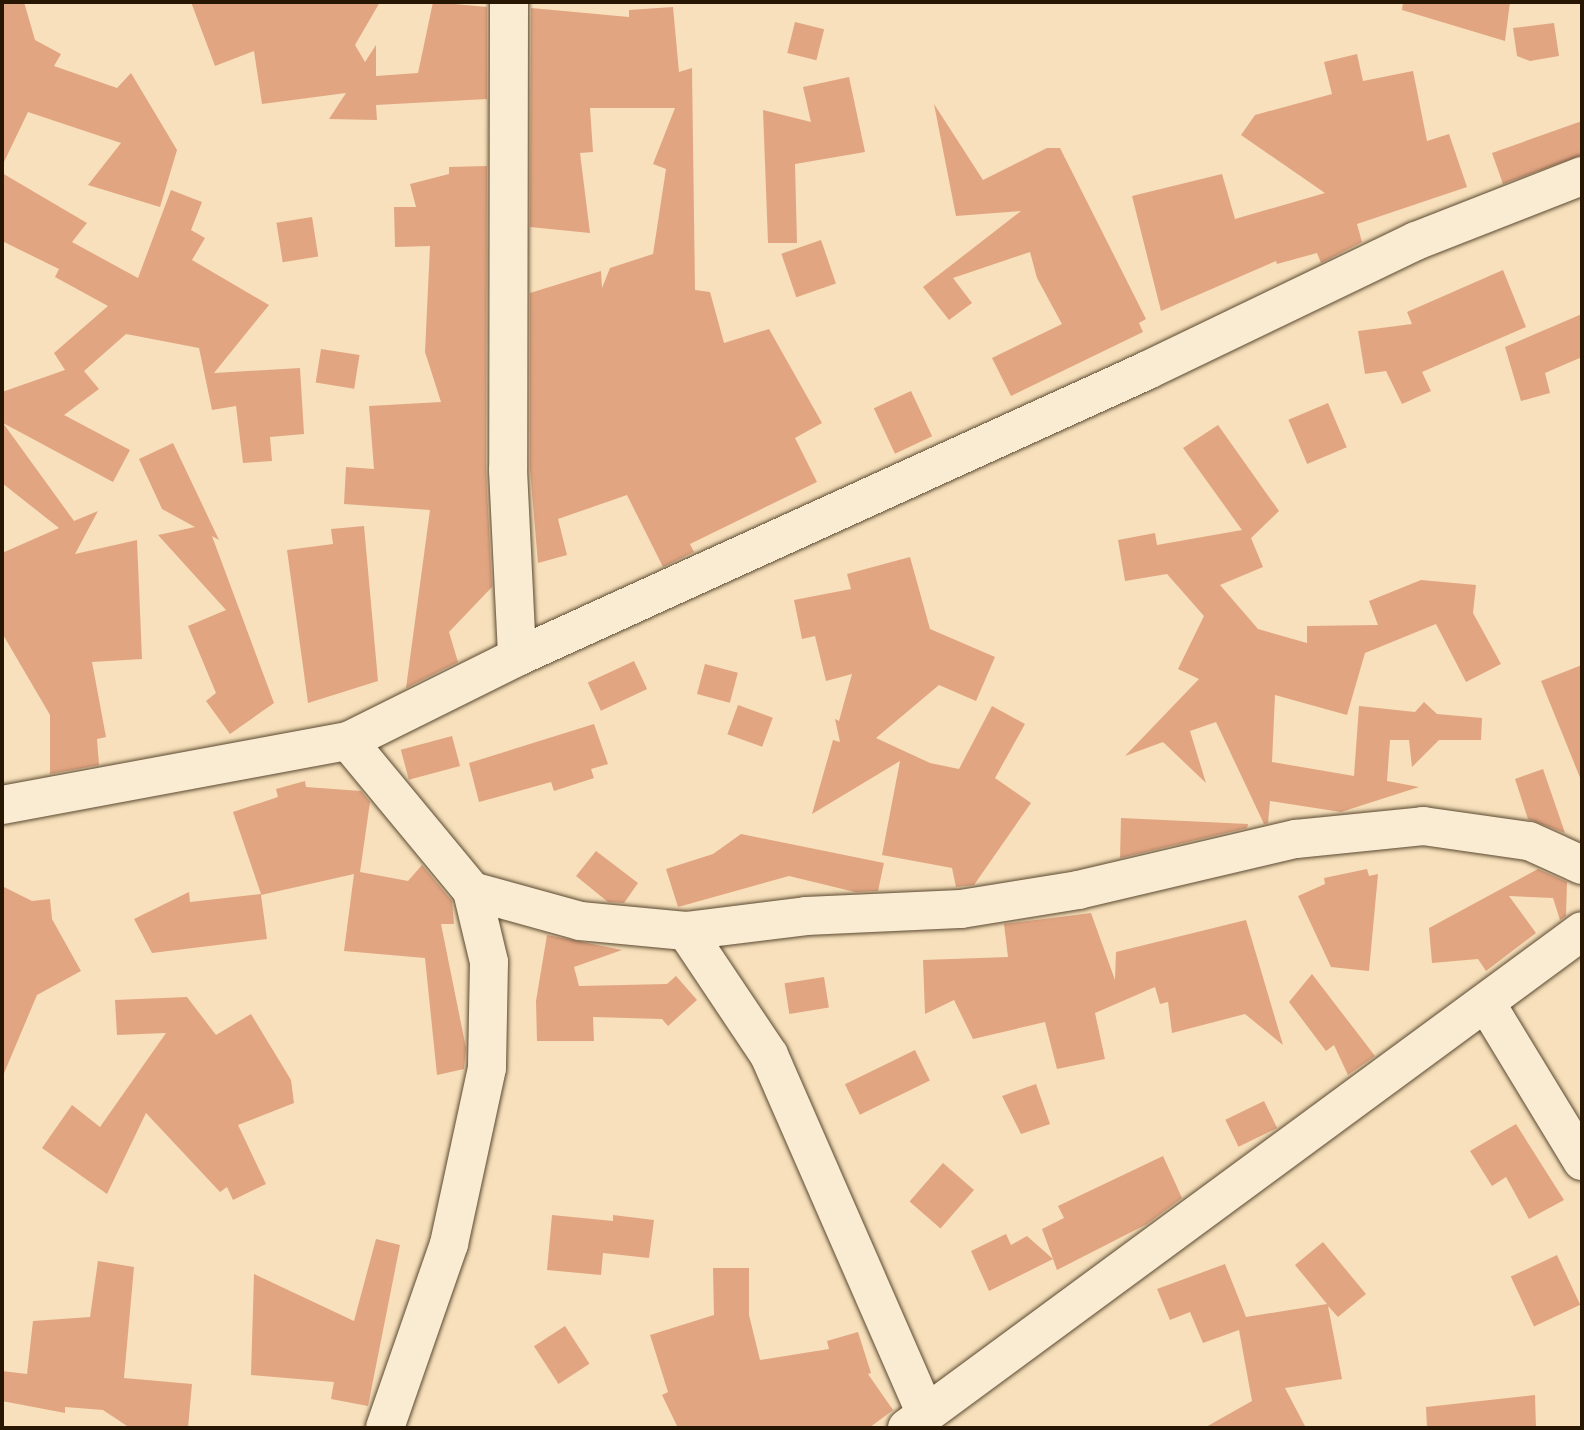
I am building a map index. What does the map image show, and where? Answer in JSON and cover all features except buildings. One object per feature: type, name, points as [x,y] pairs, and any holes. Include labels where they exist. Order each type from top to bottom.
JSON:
[{"type":"street","points":[[509,2],[508,470],[517,657]]},
{"type":"street","points":[[2,805],[348,741],[517,657],[1136,376],[1416,241],[1582,176]]},
{"type":"street","points":[[348,741],[472,891],[489,961],[487,1068],[449,1244],[385,1428]]},
{"type":"street","points":[[472,891],[580,921],[686,931],[806,916],[961,909],[1078,890],[1296,839],[1423,826],[1529,841],[1582,865]]},
{"type":"street","points":[[686,931],[769,1055],[917,1421],[1582,931]]},
{"type":"street","points":[[1486,1003],[1582,1161]]}]
